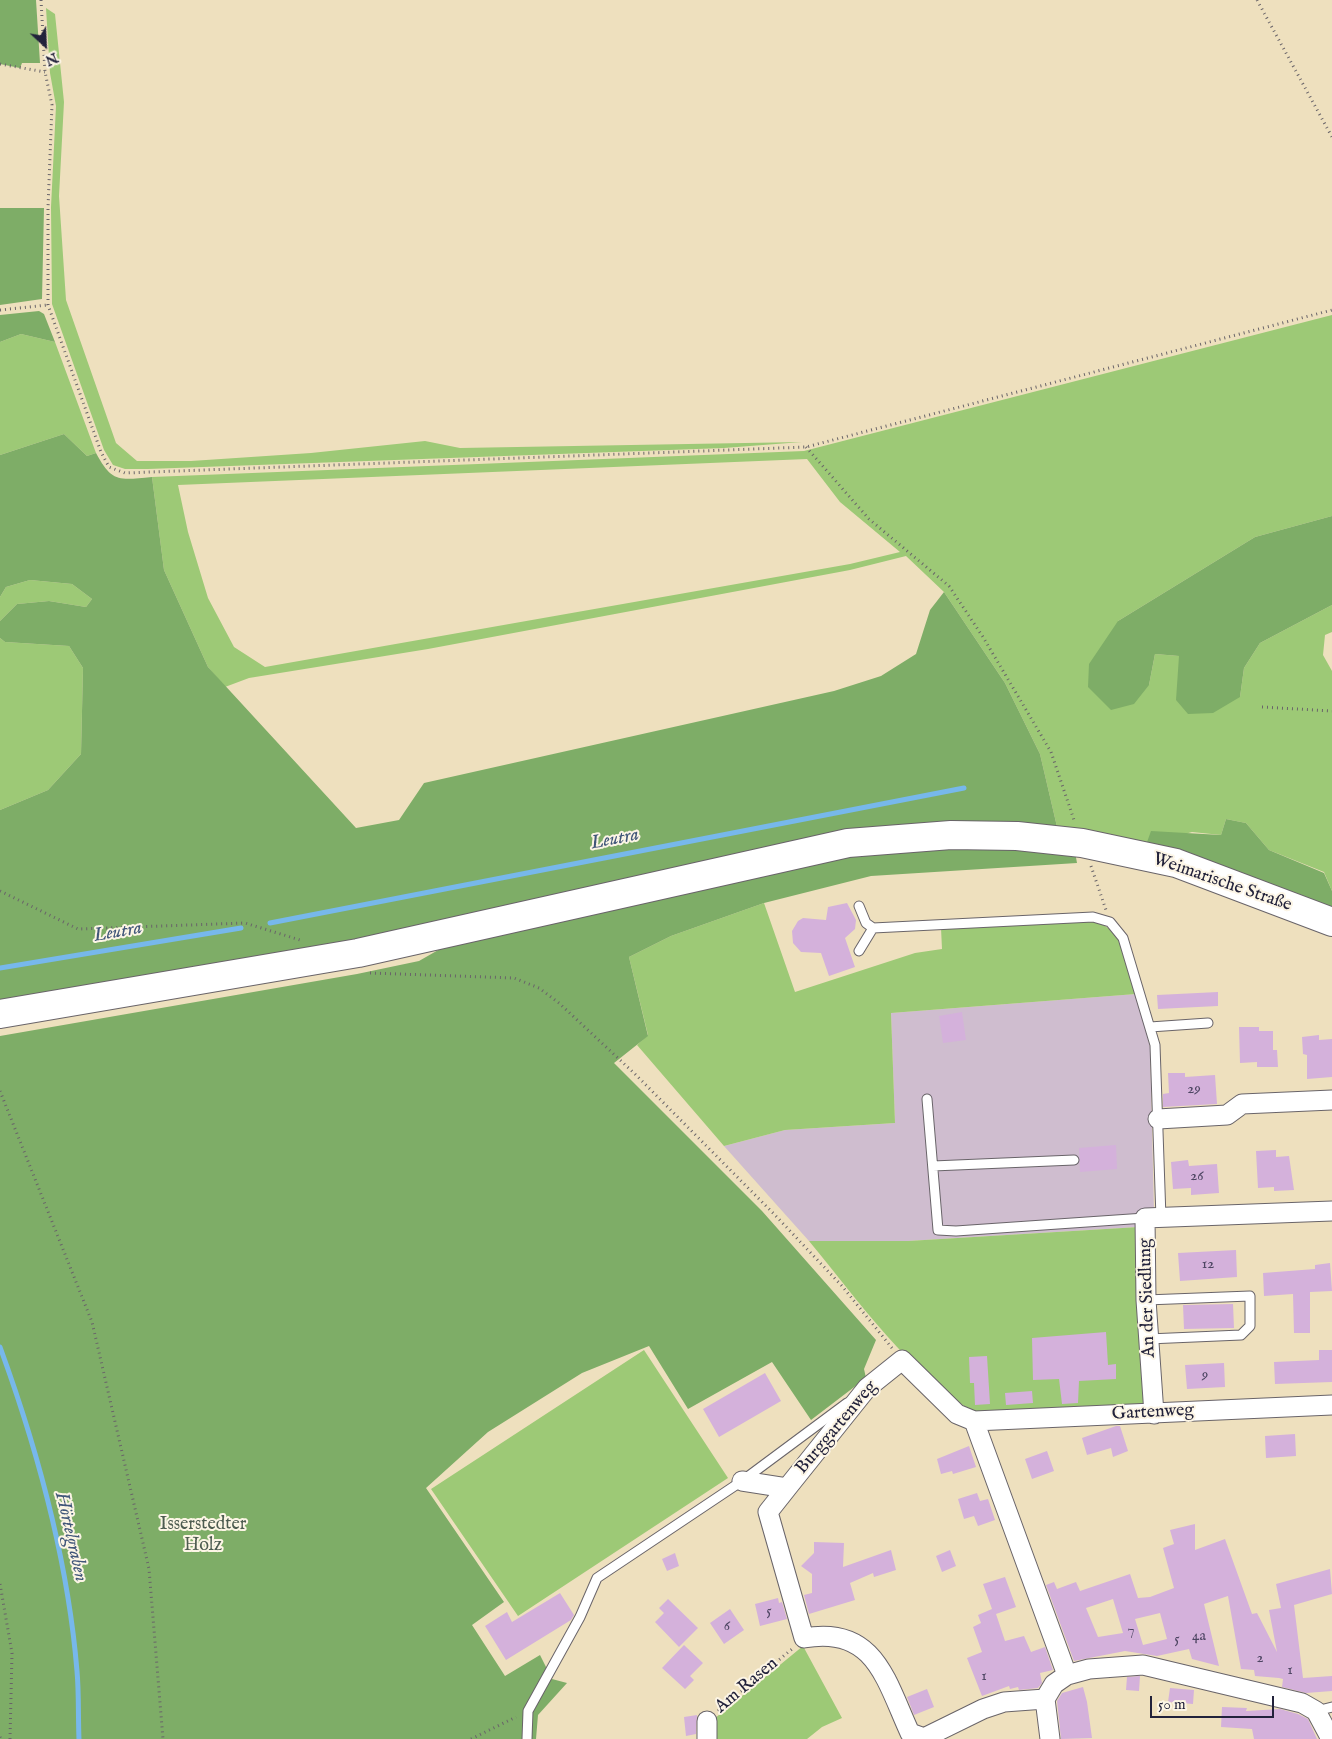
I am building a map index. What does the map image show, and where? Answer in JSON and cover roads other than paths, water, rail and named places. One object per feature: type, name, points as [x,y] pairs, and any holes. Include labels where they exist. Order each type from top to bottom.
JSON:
[{"type":"main road","name":"Weimarische Straße","points":[[0,1014],[358,953],[594,902],[848,843],[951,835],[1017,836],[1082,843],[1176,863],[1332,922]]},
{"type":"street","points":[[1158,1119],[1226,1115],[1242,1104],[1332,1100]]},
{"type":"street","name":"An der Siedlung","points":[[1154,1414],[1146,1300],[1153,1218],[1332,1211]]},
{"type":"street","name":"Burggartenweg","points":[[974,1422],[957,1414],[895,1364],[867,1388],[787,1488],[768,1512],[799,1642],[821,1635],[843,1638],[863,1647],[880,1668],[910,1733],[924,1738],[983,1709],[1004,1702],[1045,1699]]},
{"type":"street","name":"Gartenweg","points":[[974,1422],[1332,1405]]},
{"type":"street","points":[[974,1422],[1067,1675]]},
{"type":"street","points":[[742,1480],[787,1488]]},
{"type":"street","points":[[1050,1739],[1045,1699],[1054,1684],[1067,1675],[1089,1669],[1142,1665],[1324,1709],[1331,1739]]},
{"type":"lane","points":[[859,906],[866,923],[873,928],[1093,916],[1110,922],[1124,938],[1155,1045],[1158,1119],[1153,1218],[956,1231],[938,1230],[927,1099]]},
{"type":"lane","points":[[859,951],[873,928]]},
{"type":"lane","points":[[1150,1027],[1208,1023]]},
{"type":"lane","points":[[933,1166],[1074,1160]]},
{"type":"lane","points":[[1146,1300],[1250,1296],[1250,1326],[1241,1335],[1148,1339]]},
{"type":"lane","points":[[527,1739],[528,1711],[580,1617],[597,1578],[742,1480],[867,1388]]},
{"type":"waterway","name":"Leutra","points":[[270,923],[964,788]]},
{"type":"waterway","name":"Leutra","points":[[0,968],[241,928]]},
{"type":"waterway","name":"Hörtelgraben","points":[[0,1347],[39,1466],[59,1548],[73,1630],[78,1679],[79,1739]]},
{"type":"park label","name":"Isserstedter Holz","points":[[203,1535]]}]
